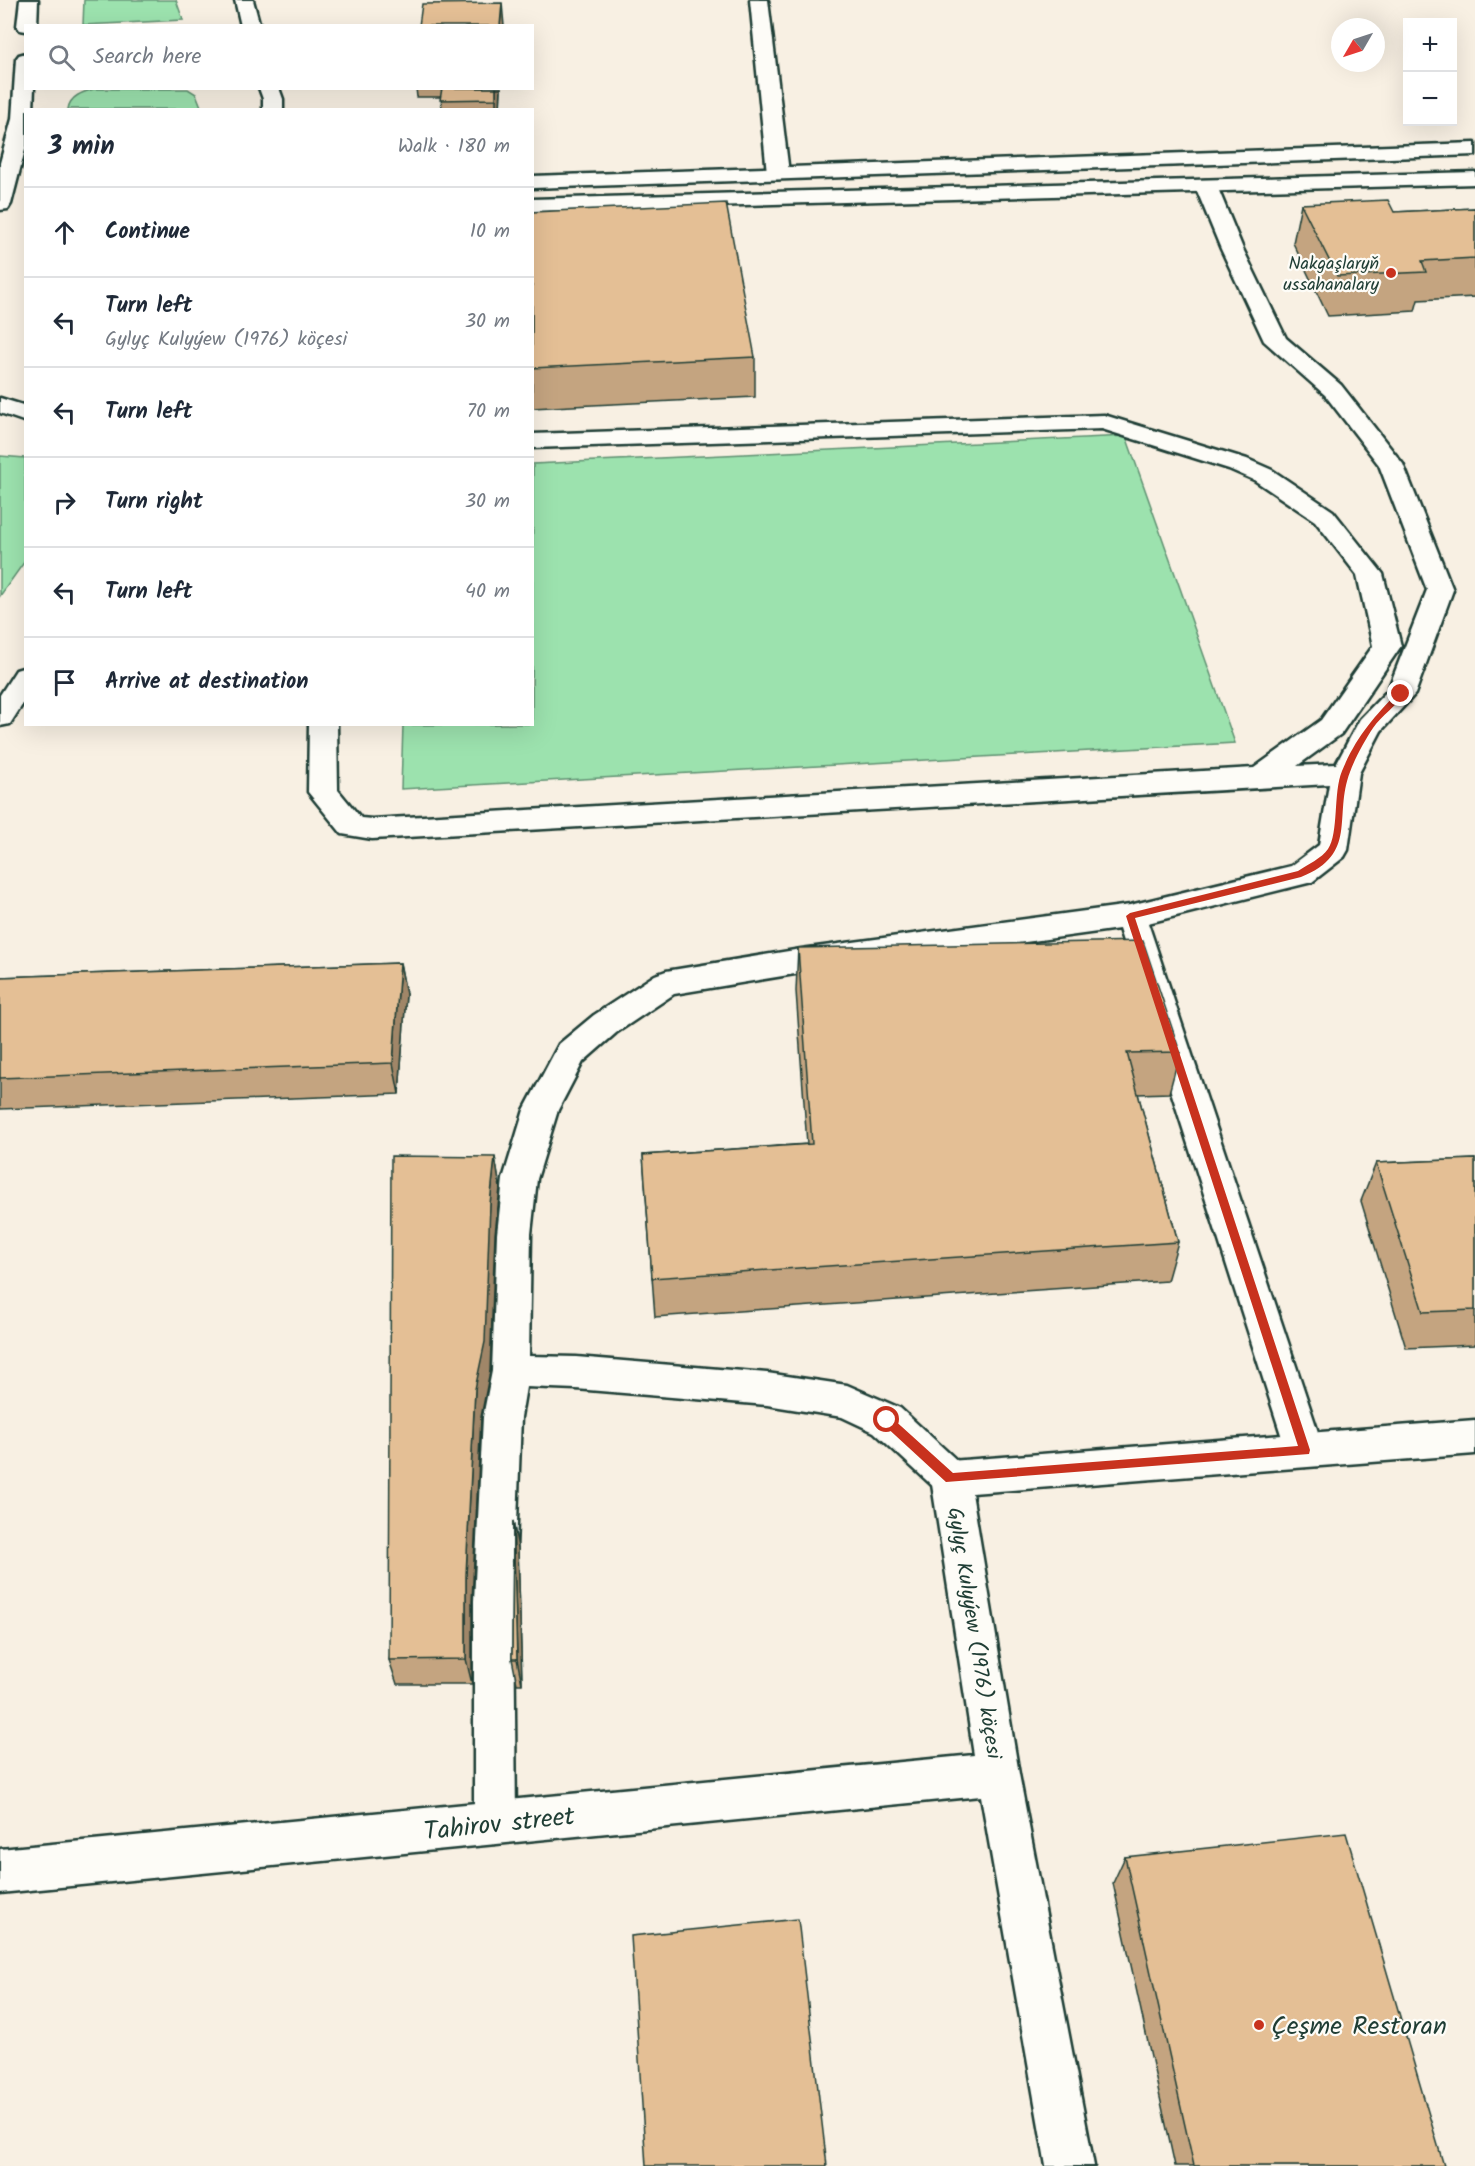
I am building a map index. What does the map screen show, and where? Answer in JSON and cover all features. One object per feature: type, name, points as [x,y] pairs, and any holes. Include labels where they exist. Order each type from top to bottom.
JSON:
[{"type":"main road","points":[[27,24],[29,0]]},
{"type":"main road","points":[[244,0],[250,24]]},
{"type":"main road","points":[[759,0],[778,173]]},
{"type":"main road","points":[[25,90],[25,108]]},
{"type":"main road","points":[[30,108],[44,90]]},
{"type":"main road","points":[[0,204],[24,118]]},
{"type":"main road","points":[[534,182],[1475,149]]},
{"type":"main road","points":[[534,205],[1475,178]]},
{"type":"main road","points":[[495,1823],[494,1601],[502,1417],[510,1371],[514,1234],[520,1179],[541,1110],[571,1053],[605,1024],[666,983],[801,961],[1130,916],[1301,874],[1333,850],[1345,773],[1370,726],[1401,694],[1440,590],[1391,464],[1333,390],[1276,341],[1232,249],[1206,186]]},
{"type":"main road","points":[[0,405],[24,416]]},
{"type":"main road","points":[[534,441],[1104,422],[1238,464],[1263,475],[1324,516],[1370,574],[1387,646],[1331,727],[1261,778]]},
{"type":"main road","points":[[0,717],[24,679]]},
{"type":"main road","points":[[323,726],[322,792],[352,826],[372,829],[1345,773]]},
{"type":"main road","points":[[1130,916],[1305,1450]]},
{"type":"main road","points":[[510,1371],[588,1374],[767,1389],[847,1401],[887,1420],[950,1478]]},
{"type":"main road","name":"Gylyç Kulyýew (1976) köçesi","points":[[1070,2166],[998,1774],[950,1478],[1475,1437]]},
{"type":"main road","name":"Tahirov street","points":[[0,1871],[998,1774]]},
{"type":"green space","points":[[84,0],[176,0],[183,20],[103,24],[83,24]]},
{"type":"green space","points":[[91,90],[190,90],[196,94],[202,108],[68,108],[71,101],[81,93]]},
{"type":"green space","points":[[1126,436],[1235,743],[401,789],[403,726],[534,726],[534,464]]},
{"type":"green space","points":[[0,456],[24,458],[24,562],[0,596]]},
{"type":"building","points":[[502,3],[500,24],[419,24],[422,4]]},
{"type":"building","points":[[442,90],[496,90],[496,99],[440,100]]},
{"type":"building","points":[[1388,200],[1394,212],[1475,208],[1475,258],[1422,261],[1426,272],[1337,276],[1301,204]]},
{"type":"building","points":[[726,203],[755,357],[534,368],[534,212]]},
{"type":"building","points":[[1143,941],[1180,1052],[1127,1053],[1178,1242],[652,1278],[643,1155],[812,1144],[798,948]]},
{"type":"building","points":[[400,963],[393,1063],[0,1078],[0,977]]},
{"type":"building","points":[[391,1156],[495,1157],[490,1204],[485,1342],[475,1389],[466,1575],[466,1659],[389,1660]]},
{"type":"building","points":[[1475,1159],[1475,1310],[1423,1312],[1376,1163]]},
{"type":"building","points":[[513,1521],[517,1659],[512,1659]]},
{"type":"building","name":"Çeşme Restoran","points":[[1346,1833],[1444,2166],[1194,2166],[1125,1857]]},
{"type":"building","points":[[798,1919],[827,2166],[646,2166],[631,1936]]},
{"type":"place","name":"Nakgaşlaryň ussahanalary","points":[[1391,273]]},
{"type":"place","name":"Çeşme Restoran","points":[[1259,2025]]},
{"type":"route","points":[[887,1420],[950,1478],[1305,1450],[1130,916],[1301,874],[1322,860],[1333,850],[1337,835],[1340,797],[1345,773],[1370,726],[1401,694]]}]
